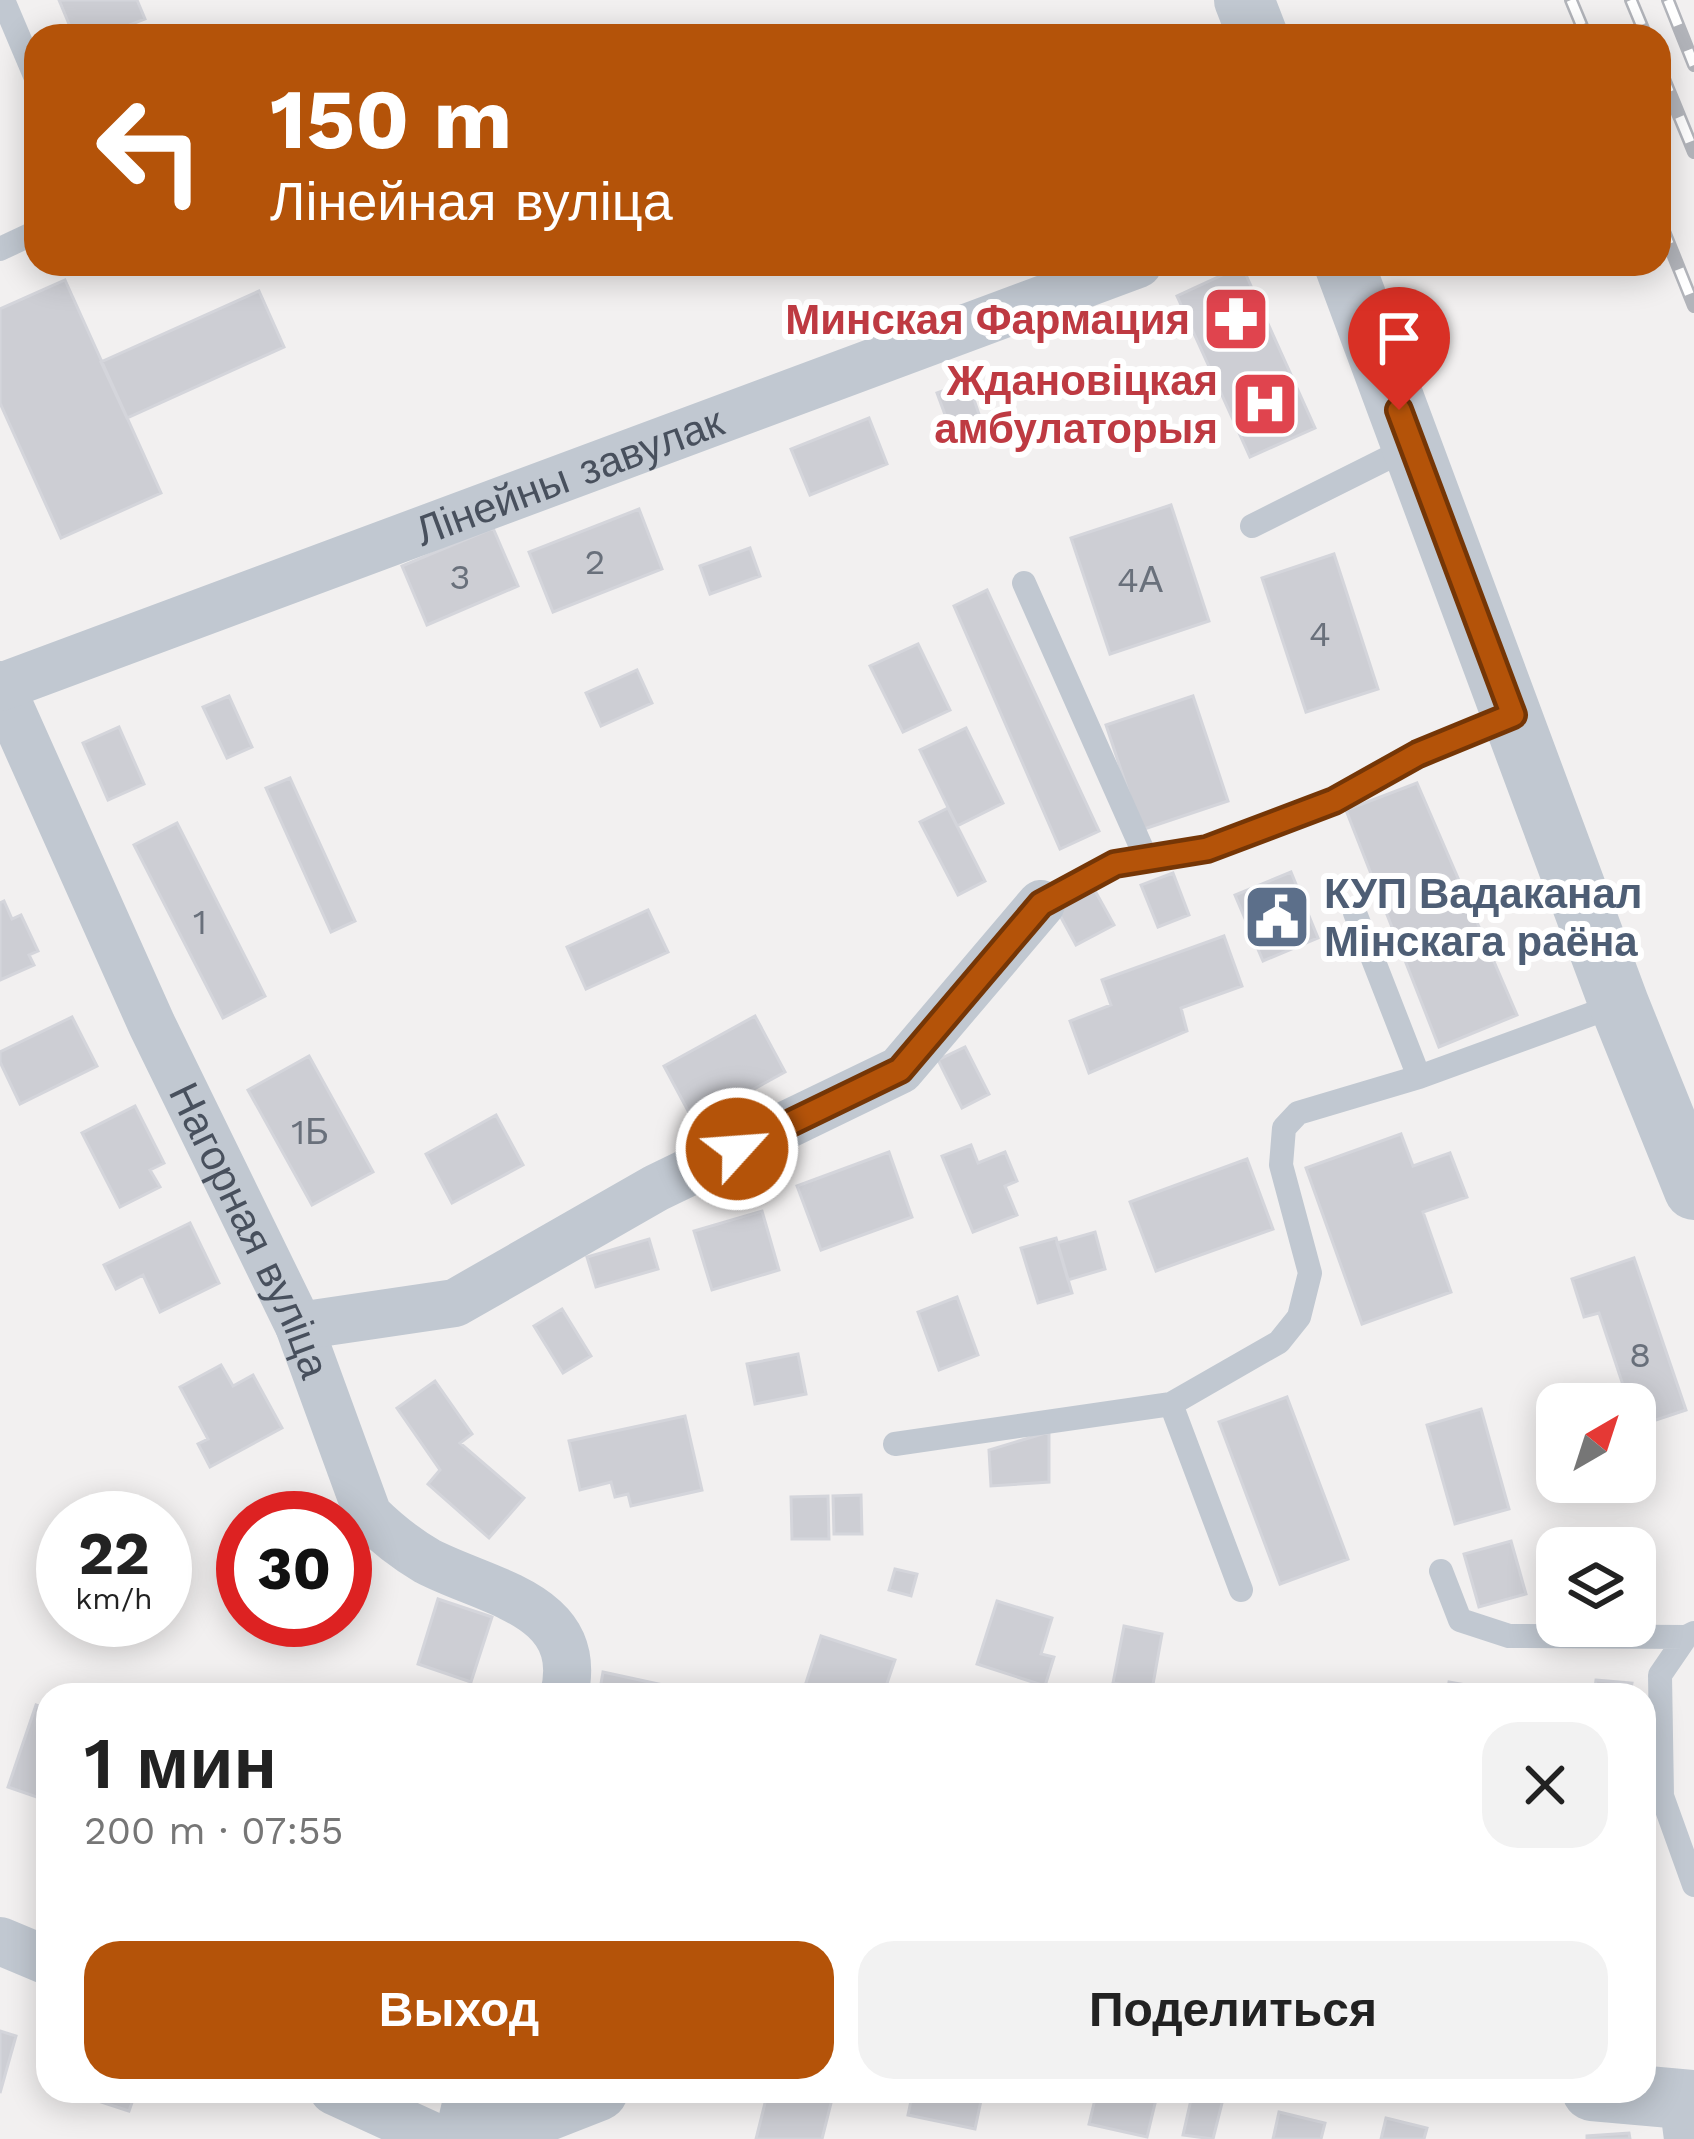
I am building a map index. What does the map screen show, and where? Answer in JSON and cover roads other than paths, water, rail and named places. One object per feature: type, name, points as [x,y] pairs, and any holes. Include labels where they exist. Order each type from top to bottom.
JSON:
[{"type":"street","name":"Лінейны завулак","points":[[0,686],[1106,276]]},
{"type":"street","points":[[1348,276],[1619,1004],[1694,1190]]},
{"type":"street","name":"Нагорная вуліца","points":[[0,686],[152,1025],[299,1326],[368,1515],[390,1537],[426,1560],[530,1606],[563,1641],[565,1683]]},
{"type":"street","points":[[299,1326],[455,1303],[656,1188],[900,1070],[1041,904]]},
{"type":"street","points":[[0,1941],[36,1956]]},
{"type":"street","points":[[360,2103],[439,2139]]},
{"type":"street","points":[[458,2139],[466,2103]]},
{"type":"street","points":[[476,2139],[568,2103]]},
{"type":"street","points":[[1644,2103],[1688,2113]]},
{"type":"lane","points":[[3,0],[24,50]]},
{"type":"lane","points":[[1252,526],[1412,446]]},
{"type":"lane","points":[[1024,583],[1147,860]]},
{"type":"lane","points":[[1041,904],[1115,864],[1207,849],[1334,801],[1418,754],[1513,715]]},
{"type":"lane","points":[[1355,913],[1419,1077]]},
{"type":"lane","points":[[895,1444],[1171,1404],[1279,1342],[1300,1317],[1310,1273],[1281,1165],[1284,1128],[1298,1113],[1419,1077],[1619,1004]]},
{"type":"lane","points":[[1171,1404],[1241,1590]]},
{"type":"lane","points":[[1441,1571],[1460,1620],[1509,1636],[1690,1635]]},
{"type":"lane","points":[[1690,1635],[1660,1675],[1662,1796],[1694,1885]]},
{"type":"railway","points":[[1571,0],[1581,24]]},
{"type":"railway","points":[[1631,0],[1641,24]]},
{"type":"railway","points":[[1668,0],[1694,65]]},
{"type":"railway","points":[[1671,96],[1694,152]]},
{"type":"railway","points":[[1671,249],[1694,306]]},
{"type":"place","name":"Минская Фармация","points":[[1236,319]]},
{"type":"place","name":"Ждановіцкая амбулаторыя","points":[[1265,404]]},
{"type":"place","name":"КУП Вадаканал Мінскага раёна","points":[[1277,917]]}]
